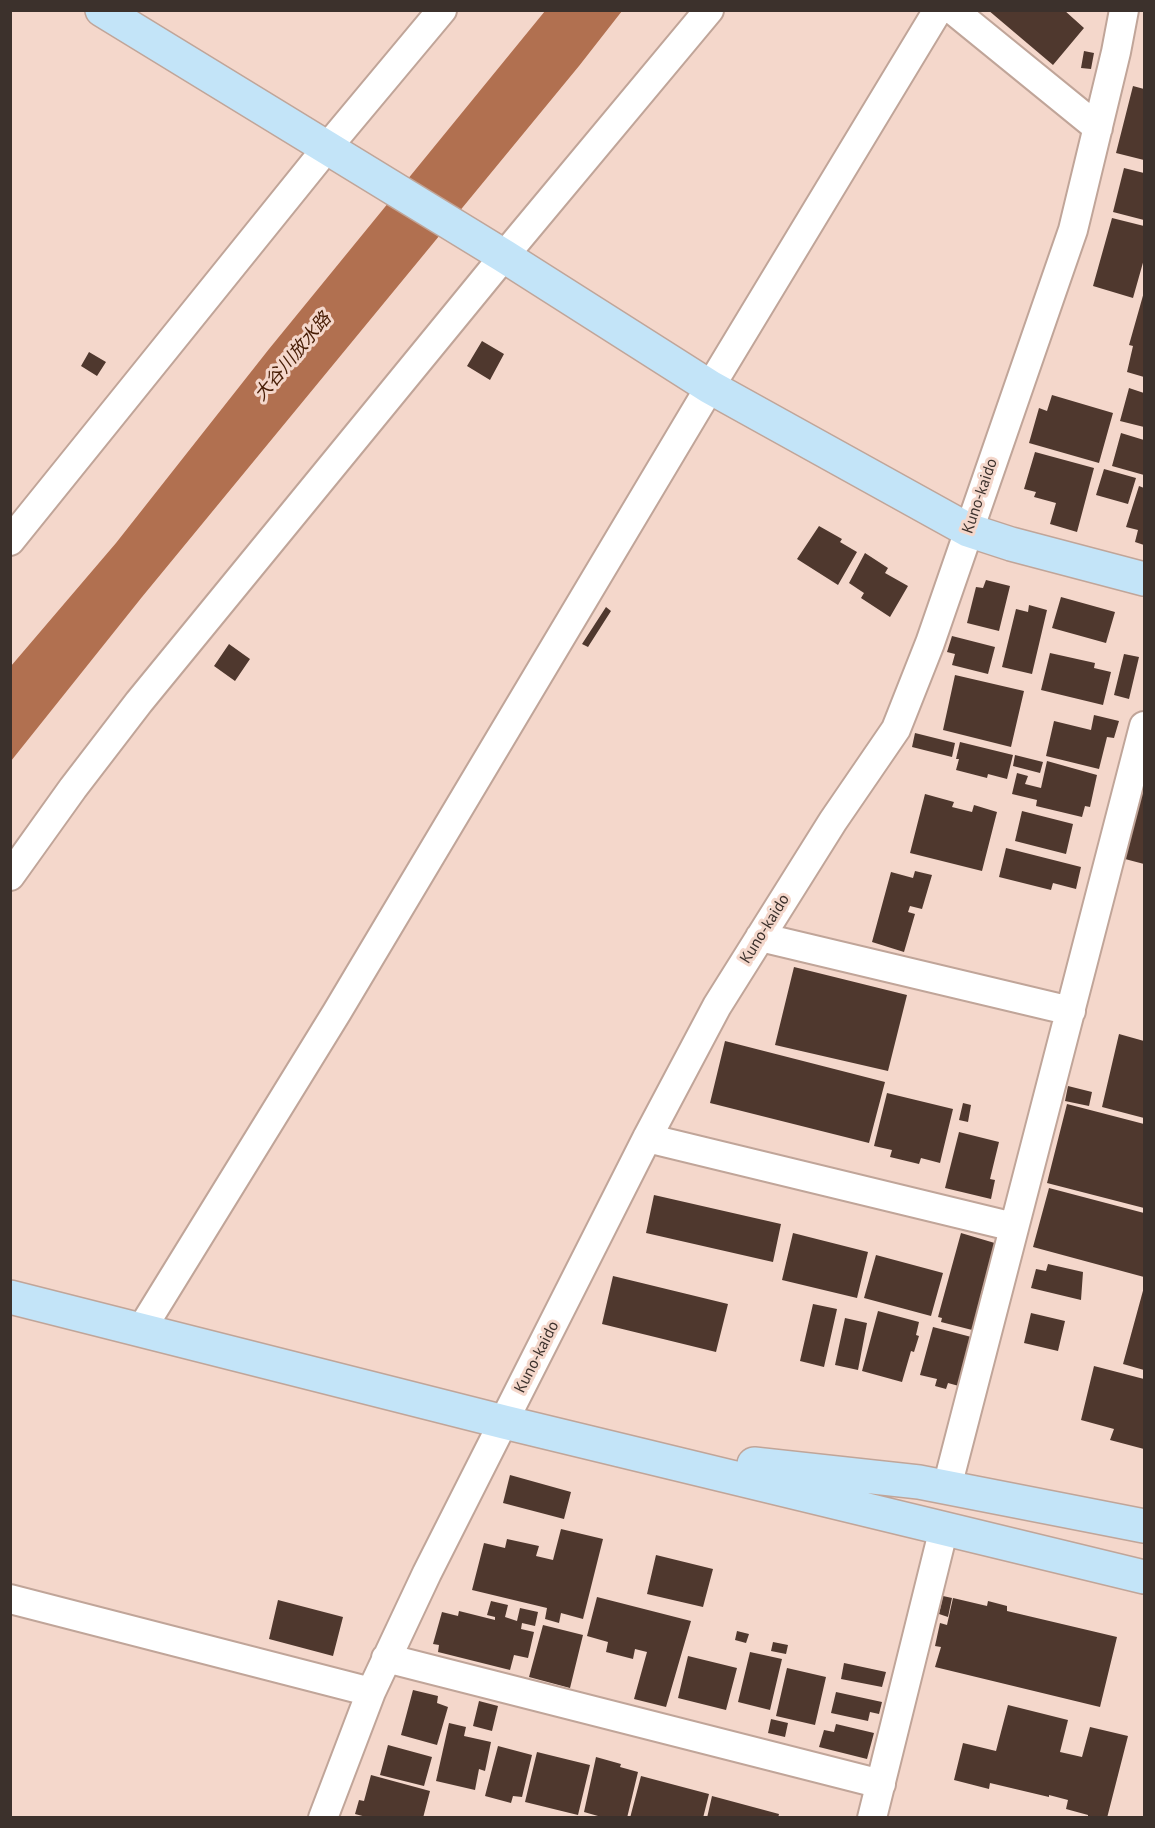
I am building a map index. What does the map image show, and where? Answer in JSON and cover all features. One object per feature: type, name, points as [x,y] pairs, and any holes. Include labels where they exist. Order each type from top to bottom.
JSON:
[{"type":"street","points":[[102,10],[504,256],[710,387],[968,530],[1011,544],[1144,579]]},
{"type":"street","points":[[10,541],[326,149],[442,10]]},
{"type":"street","points":[[10,876],[73,788],[139,702],[504,256],[709,10]]},
{"type":"street","points":[[141,1330],[337,1011],[938,10]]},
{"type":"street","points":[[953,10],[1098,128]]},
{"type":"street","name":"Kuno-kaido","points":[[323,1818],[371,1692],[427,1573],[647,1138],[717,1006],[833,821],[896,729],[930,643],[1073,230],[1124,10]]},
{"type":"street","points":[[947,1487],[1144,726]]},
{"type":"street","points":[[760,937],[1071,1011]]},
{"type":"street","points":[[647,1138],[1014,1227]]},
{"type":"street","points":[[10,1297],[504,1422],[1144,1577]]},
{"type":"street","points":[[629,1451],[908,1481],[1144,1526]]},
{"type":"street","points":[[872,1818],[944,1528]]},
{"type":"street","points":[[10,1599],[371,1692]]},
{"type":"street","points":[[387,1658],[881,1784]]},
{"type":"water","name":"大谷川放水路","points":[[545,11],[622,11],[142,597],[11,761],[11,666],[116,543],[269,349]]},
{"type":"building","points":[[988,10],[1064,10],[1084,28],[1053,65]]},
{"type":"building","points":[[1084,51],[1094,53],[1091,69],[1081,68]]},
{"type":"building","points":[[1133,86],[1144,89],[1144,160],[1116,153]]},
{"type":"building","points":[[1124,168],[1144,173],[1144,220],[1113,212]]},
{"type":"building","points":[[1112,218],[1144,226],[1144,259],[1133,298],[1093,286]]},
{"type":"building","points":[[1144,292],[1144,377],[1127,372],[1133,346],[1129,345]]},
{"type":"building","points":[[482,341],[504,354],[490,380],[467,366]]},
{"type":"building","points":[[89,352],[106,362],[97,376],[81,366]]},
{"type":"building","points":[[1129,388],[1144,393],[1144,427],[1120,421]]},
{"type":"building","points":[[1052,395],[1113,413],[1099,463],[1029,443],[1039,408],[1047,411]]},
{"type":"building","points":[[1121,433],[1144,440],[1144,475],[1112,466]]},
{"type":"building","points":[[1035,452],[1094,468],[1077,532],[1050,524],[1056,503],[1034,497],[1036,492],[1024,489]]},
{"type":"building","points":[[1104,469],[1136,478],[1128,504],[1096,495]]},
{"type":"building","points":[[1139,486],[1144,488],[1144,545],[1135,542],[1138,530],[1126,527]]},
{"type":"building","points":[[819,526],[842,539],[840,542],[857,552],[838,585],[797,559]]},
{"type":"building","points":[[865,553],[888,568],[885,573],[908,586],[890,617],[861,598],[864,593],[849,583]]},
{"type":"building","points":[[986,580],[1010,586],[999,631],[967,623],[976,587],[983,588]]},
{"type":"building","points":[[1061,597],[1115,612],[1106,643],[1052,628]]},
{"type":"building","points":[[1029,605],[1047,610],[1032,674],[1002,667],[1016,609],[1028,612]]},
{"type":"building","points":[[606,607],[611,611],[588,647],[582,644]]},
{"type":"building","points":[[952,636],[995,647],[988,674],[952,665],[955,654],[947,652]]},
{"type":"building","points":[[229,644],[250,659],[235,681],[214,666]]},
{"type":"building","points":[[1050,653],[1095,663],[1094,668],[1111,672],[1103,705],[1041,690]]},
{"type":"building","points":[[1124,654],[1139,657],[1129,699],[1114,695]]},
{"type":"building","points":[[955,675],[1024,691],[1011,747],[943,730]]},
{"type":"building","points":[[1094,715],[1119,721],[1114,738],[1107,737],[1099,769],[1046,756],[1054,721],[1091,730]]},
{"type":"building","points":[[915,733],[955,743],[952,757],[912,747]]},
{"type":"building","points":[[960,742],[1013,755],[1007,779],[988,774],[987,778],[956,770]]},
{"type":"building","points":[[1015,755],[1043,762],[1040,773],[1013,766]]},
{"type":"building","points":[[1047,761],[1097,775],[1090,807],[1085,806],[1082,817],[1036,806],[1037,800],[1012,794],[1017,773],[1028,776],[1025,784],[1041,788]]},
{"type":"building","points":[[1144,782],[1144,864],[1125,859]]},
{"type":"building","points":[[925,794],[954,802],[952,807],[972,812],[974,805],[997,812],[982,871],[910,853]]},
{"type":"building","points":[[1022,811],[1073,824],[1066,854],[1015,841]]},
{"type":"building","points":[[1006,848],[1081,867],[1076,889],[1053,883],[1051,890],[999,877]]},
{"type":"building","points":[[915,871],[932,875],[922,909],[910,906],[908,912],[915,914],[904,952],[872,942],[891,872],[913,878]]},
{"type":"building","points":[[794,967],[907,995],[888,1071],[775,1045]]},
{"type":"building","points":[[1119,1034],[1144,1041],[1144,1118],[1102,1107]]},
{"type":"building","points":[[725,1041],[885,1082],[869,1143],[710,1103]]},
{"type":"building","points":[[1068,1086],[1092,1092],[1089,1106],[1065,1101]]},
{"type":"building","points":[[887,1093],[953,1109],[940,1163],[921,1158],[919,1164],[890,1157],[892,1150],[874,1146]]},
{"type":"building","points":[[963,1103],[971,1105],[968,1122],[959,1120]]},
{"type":"building","points":[[1067,1104],[1144,1124],[1144,1208],[1047,1183]]},
{"type":"building","points":[[959,1132],[999,1142],[990,1179],[995,1180],[991,1199],[945,1188]]},
{"type":"building","points":[[1049,1188],[1144,1213],[1144,1277],[1033,1247]]},
{"type":"building","points":[[654,1195],[781,1224],[773,1262],[646,1233]]},
{"type":"building","points":[[793,1233],[868,1252],[857,1298],[782,1280]]},
{"type":"building","points":[[961,1233],[998,1244],[991,1269],[988,1268],[979,1302],[983,1303],[976,1331],[941,1322],[942,1318],[938,1317]]},
{"type":"building","points":[[876,1255],[943,1273],[931,1316],[864,1298]]},
{"type":"building","points":[[1048,1264],[1083,1272],[1081,1300],[1031,1288],[1036,1269],[1046,1271]]},
{"type":"building","points":[[613,1276],[728,1304],[716,1352],[602,1324]]},
{"type":"building","points":[[1144,1287],[1144,1370],[1123,1364]]},
{"type":"building","points":[[813,1304],[837,1309],[824,1367],[800,1361]]},
{"type":"building","points":[[878,1311],[919,1322],[916,1335],[919,1336],[914,1352],[911,1351],[902,1382],[862,1371]]},
{"type":"building","points":[[1031,1313],[1065,1321],[1058,1351],[1024,1343]]},
{"type":"building","points":[[845,1318],[867,1323],[858,1370],[835,1365]]},
{"type":"building","points":[[933,1327],[979,1339],[966,1388],[948,1383],[946,1389],[935,1386],[937,1379],[920,1375]]},
{"type":"building","points":[[1094,1366],[1144,1379],[1144,1449],[1110,1440],[1114,1429],[1081,1420]]},
{"type":"building","points":[[510,1475],[571,1492],[564,1519],[503,1503]]},
{"type":"building","points":[[561,1529],[603,1539],[583,1619],[561,1613],[559,1623],[545,1619],[547,1608],[472,1590],[484,1543],[505,1548],[507,1539],[539,1546],[536,1556],[553,1560]]},
{"type":"building","points":[[656,1555],[713,1569],[703,1607],[647,1594]]},
{"type":"building","points":[[943,1596],[952,1598],[948,1617],[939,1614]]},
{"type":"building","points":[[597,1597],[691,1621],[666,1707],[634,1699],[647,1652],[635,1649],[633,1659],[606,1652],[608,1642],[587,1636]]},
{"type":"building","points":[[953,1598],[987,1606],[988,1601],[1007,1606],[1007,1611],[1117,1637],[1100,1707],[935,1667],[941,1647],[935,1646],[940,1623],[947,1625]]},
{"type":"building","points":[[278,1600],[343,1617],[333,1656],[269,1639]]},
{"type":"building","points":[[491,1601],[508,1605],[505,1617],[517,1621],[520,1608],[538,1612],[535,1626],[522,1623],[521,1629],[534,1632],[528,1658],[514,1655],[510,1670],[438,1652],[439,1645],[433,1644],[442,1612],[458,1616],[459,1611],[495,1620],[495,1617],[487,1615]]},
{"type":"building","points":[[543,1625],[583,1635],[570,1688],[529,1677]]},
{"type":"building","points":[[737,1631],[749,1634],[746,1643],[735,1640]]},
{"type":"building","points":[[773,1642],[788,1645],[786,1654],[771,1651]]},
{"type":"building","points":[[750,1652],[782,1659],[770,1710],[738,1702]]},
{"type":"building","points":[[688,1656],[737,1668],[726,1710],[678,1698]]},
{"type":"building","points":[[844,1663],[886,1672],[882,1687],[841,1679]]},
{"type":"building","points":[[787,1668],[826,1677],[815,1725],[776,1716]]},
{"type":"building","points":[[413,1690],[438,1696],[437,1703],[448,1707],[437,1745],[401,1735]]},
{"type":"building","points":[[836,1692],[882,1702],[879,1714],[870,1712],[868,1721],[831,1713]]},
{"type":"building","points":[[479,1701],[498,1706],[492,1731],[473,1726]]},
{"type":"building","points":[[1008,1705],[1068,1720],[1060,1752],[1082,1757],[1090,1727],[1128,1736],[1107,1818],[1088,1818],[1088,1815],[1066,1809],[1068,1800],[1049,1795],[1049,1797],[990,1783],[989,1789],[954,1780],[963,1743],[996,1751]]},
{"type":"building","points":[[771,1719],[788,1723],[785,1737],[768,1733]]},
{"type":"building","points":[[449,1723],[466,1727],[464,1736],[491,1742],[485,1771],[479,1769],[475,1790],[436,1781]]},
{"type":"building","points":[[836,1724],[874,1733],[867,1759],[819,1747],[824,1730],[834,1732]]},
{"type":"building","points":[[388,1745],[432,1757],[424,1786],[380,1775]]},
{"type":"building","points":[[498,1746],[532,1755],[522,1797],[513,1796],[511,1803],[485,1796]]},
{"type":"building","points":[[537,1752],[590,1765],[578,1815],[525,1802]]},
{"type":"building","points":[[596,1757],[621,1764],[620,1767],[638,1772],[627,1818],[605,1818],[584,1812]]},
{"type":"building","points":[[371,1775],[430,1791],[423,1818],[370,1818],[355,1814],[359,1800],[364,1801]]},
{"type":"building","points":[[641,1776],[709,1794],[703,1818],[630,1818]]},
{"type":"building","points":[[712,1796],[779,1814],[778,1818],[707,1818]]}]
